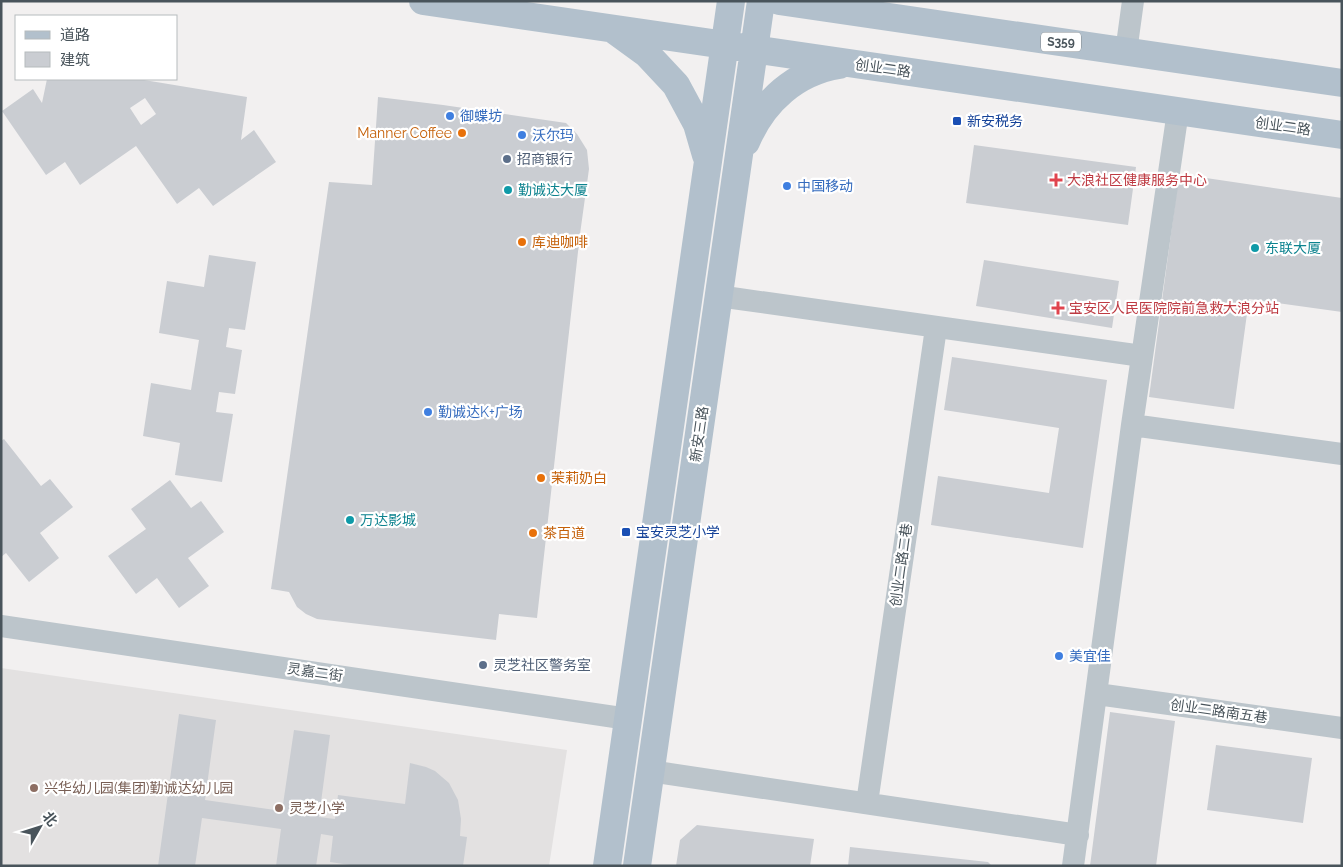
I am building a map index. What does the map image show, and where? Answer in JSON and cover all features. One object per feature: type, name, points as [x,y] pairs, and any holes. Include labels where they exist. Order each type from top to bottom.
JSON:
[{"type":"main road","name":"创业二路","points":[[423,1],[1342,135]]},
{"type":"main road","points":[[607,866],[731,1]]},
{"type":"main road","name":"新安三路","points":[[637,866],[761,1]]},
{"type":"main road","name":"S359","points":[[779,1],[841,6],[1126,52],[1342,83]]},
{"type":"main road","points":[[612,28],[647,54],[676,85],[697,124],[708,161]]},
{"type":"main road","points":[[738,159],[752,127],[781,90],[803,76],[826,67],[851,63]]},
{"type":"street","points":[[1126,52],[1133,1]]},
{"type":"street","points":[[1073,866],[1132,425],[1178,111]]},
{"type":"street","points":[[718,296],[1142,356]]},
{"type":"street","name":"创业二路二巷","points":[[867,803],[936,328]]},
{"type":"street","points":[[1132,425],[1342,454]]},
{"type":"street","name":"灵嘉二街","points":[[1,626],[628,719]]},
{"type":"street","name":"创业二路南五巷","points":[[1097,694],[1342,728]]},
{"type":"street","points":[[650,771],[1078,835]]},
{"type":"shaded area","name":"灵芝小学","points":[[1,668],[567,750],[549,866],[1,866]]},
{"type":"building","points":[[47,80],[144,80],[247,97],[241,140],[254,130],[276,162],[213,206],[199,188],[177,204],[136,146],[80,185],[65,162],[46,175],[2,111],[33,89],[42,103]],"holes":[[[145,98],[156,114],[141,125],[130,108]]]},
{"type":"building","name":"勤诚达K+广场","points":[[378,97],[566,123],[577,134],[587,150],[589,169],[537,618],[499,614],[496,640],[317,619],[297,607],[289,592],[271,589],[329,182],[372,185]]},
{"type":"building","points":[[974,145],[1136,167],[1128,225],[966,203]]},
{"type":"building","name":"东联大厦","points":[[1179,174],[1342,198],[1342,312],[1249,299],[1234,409],[1149,397]]},
{"type":"building","points":[[209,255],[256,262],[245,330],[229,328],[226,347],[242,350],[235,394],[219,392],[216,412],[233,414],[222,482],[175,475],[180,443],[143,436],[151,383],[191,390],[199,340],[159,333],[167,281],[204,287]]},
{"type":"building","points":[[984,260],[1119,281],[1112,328],[976,306]]},
{"type":"building","points":[[952,357],[1107,380],[1083,548],[931,525],[938,476],[1049,493],[1059,428],[944,410]]},
{"type":"building","points":[[4,439],[41,486],[50,479],[73,507],[40,533],[59,558],[29,582],[6,553],[1,557],[1,441]]},
{"type":"building","points":[[170,480],[191,508],[201,501],[224,532],[188,558],[209,586],[179,608],[157,578],[136,594],[108,556],[146,529],[131,509]]},
{"type":"building","points":[[1110,712],[1175,721],[1156,866],[1090,866]]},
{"type":"building","points":[[179,714],[216,720],[205,800],[282,811],[294,730],[330,735],[319,817],[335,819],[338,795],[405,804],[410,763],[435,771],[449,783],[458,800],[461,819],[460,836],[467,837],[463,866],[357,866],[330,862],[333,836],[321,834],[316,866],[276,866],[281,829],[202,818],[195,866],[158,866]]},
{"type":"building","points":[[1216,745],[1312,758],[1303,823],[1207,810]]},
{"type":"building","points":[[697,825],[814,839],[810,866],[676,866],[680,840]]},
{"type":"building","points":[[850,847],[988,862],[992,866],[848,866]]},
{"type":"place","name":"御蝶坊","points":[[450,116]]},
{"type":"place","name":"新安税务","points":[[957,121]]},
{"type":"place","name":"Manner Coffee","points":[[462,133]]},
{"type":"place","name":"沃尔玛","points":[[522,135]]},
{"type":"place","name":"招商银行","points":[[507,159]]},
{"type":"place","name":"大浪社区健康服务中心","points":[[1056,180]]},
{"type":"place","name":"中国移动","points":[[787,186]]},
{"type":"place","name":"勤诚达大厦","points":[[508,190]]},
{"type":"place","name":"库迪咖啡","points":[[522,242]]},
{"type":"place","name":"东联大厦","points":[[1255,248]]},
{"type":"place","name":"宝安区人民医院院前急救大浪分站","points":[[1058,308]]},
{"type":"place","name":"勤诚达K+广场","points":[[428,412]]},
{"type":"place","name":"茉莉奶白","points":[[541,478]]},
{"type":"place","name":"万达影城","points":[[350,520]]},
{"type":"place","name":"宝安灵芝小学","points":[[626,532]]},
{"type":"place","name":"茶百道","points":[[533,533]]},
{"type":"place","name":"美宜佳","points":[[1059,656]]},
{"type":"place","name":"灵芝社区警务室","points":[[483,665]]},
{"type":"place","name":"兴华幼儿园(集团)勤诚达幼儿园","points":[[34,788]]},
{"type":"place","name":"灵芝小学","points":[[279,808]]}]
